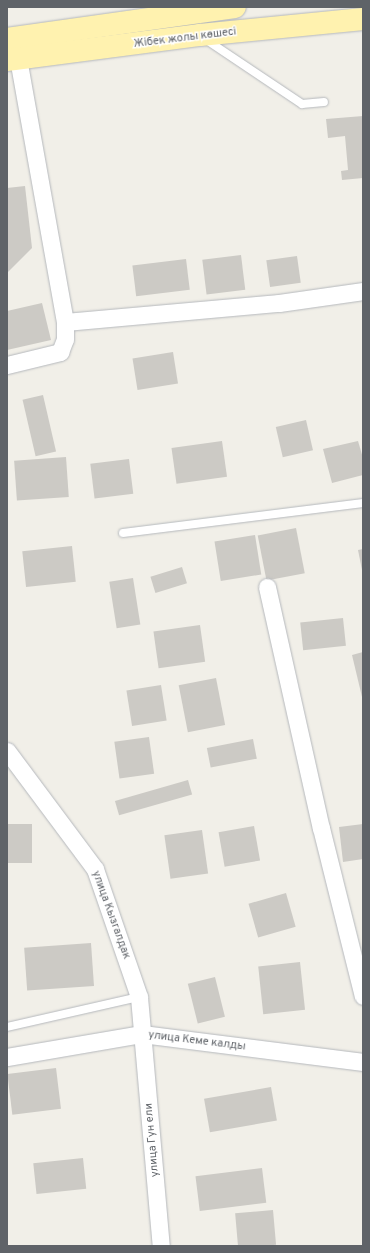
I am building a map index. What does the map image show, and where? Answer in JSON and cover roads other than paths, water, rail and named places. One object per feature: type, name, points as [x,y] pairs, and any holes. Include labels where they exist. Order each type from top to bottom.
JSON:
[{"type":"main road","name":"Жібек жолы көшесі","points":[[7,39],[235,7]]},
{"type":"main road","name":"Жібек жолы көшесі","points":[[13,59],[200,36],[363,19]]},
{"type":"street","points":[[7,365],[60,352],[65,340],[65,322],[13,59]]},
{"type":"street","points":[[65,322],[279,303],[363,291]]},
{"type":"street","points":[[267,587],[321,828],[363,996]]},
{"type":"street","name":"улица Кызгалдак","points":[[7,751],[96,869],[139,997],[142,1034]]},
{"type":"street","name":"улица Кеме калды","points":[[7,1057],[142,1034],[363,1062]]},
{"type":"street","name":"улица Гун ели","points":[[142,1034],[161,1246]]},
{"type":"lane","points":[[200,36],[302,104],[324,102]]},
{"type":"lane","points":[[122,533],[363,503]]},
{"type":"lane","points":[[7,1027],[139,997]]}]
